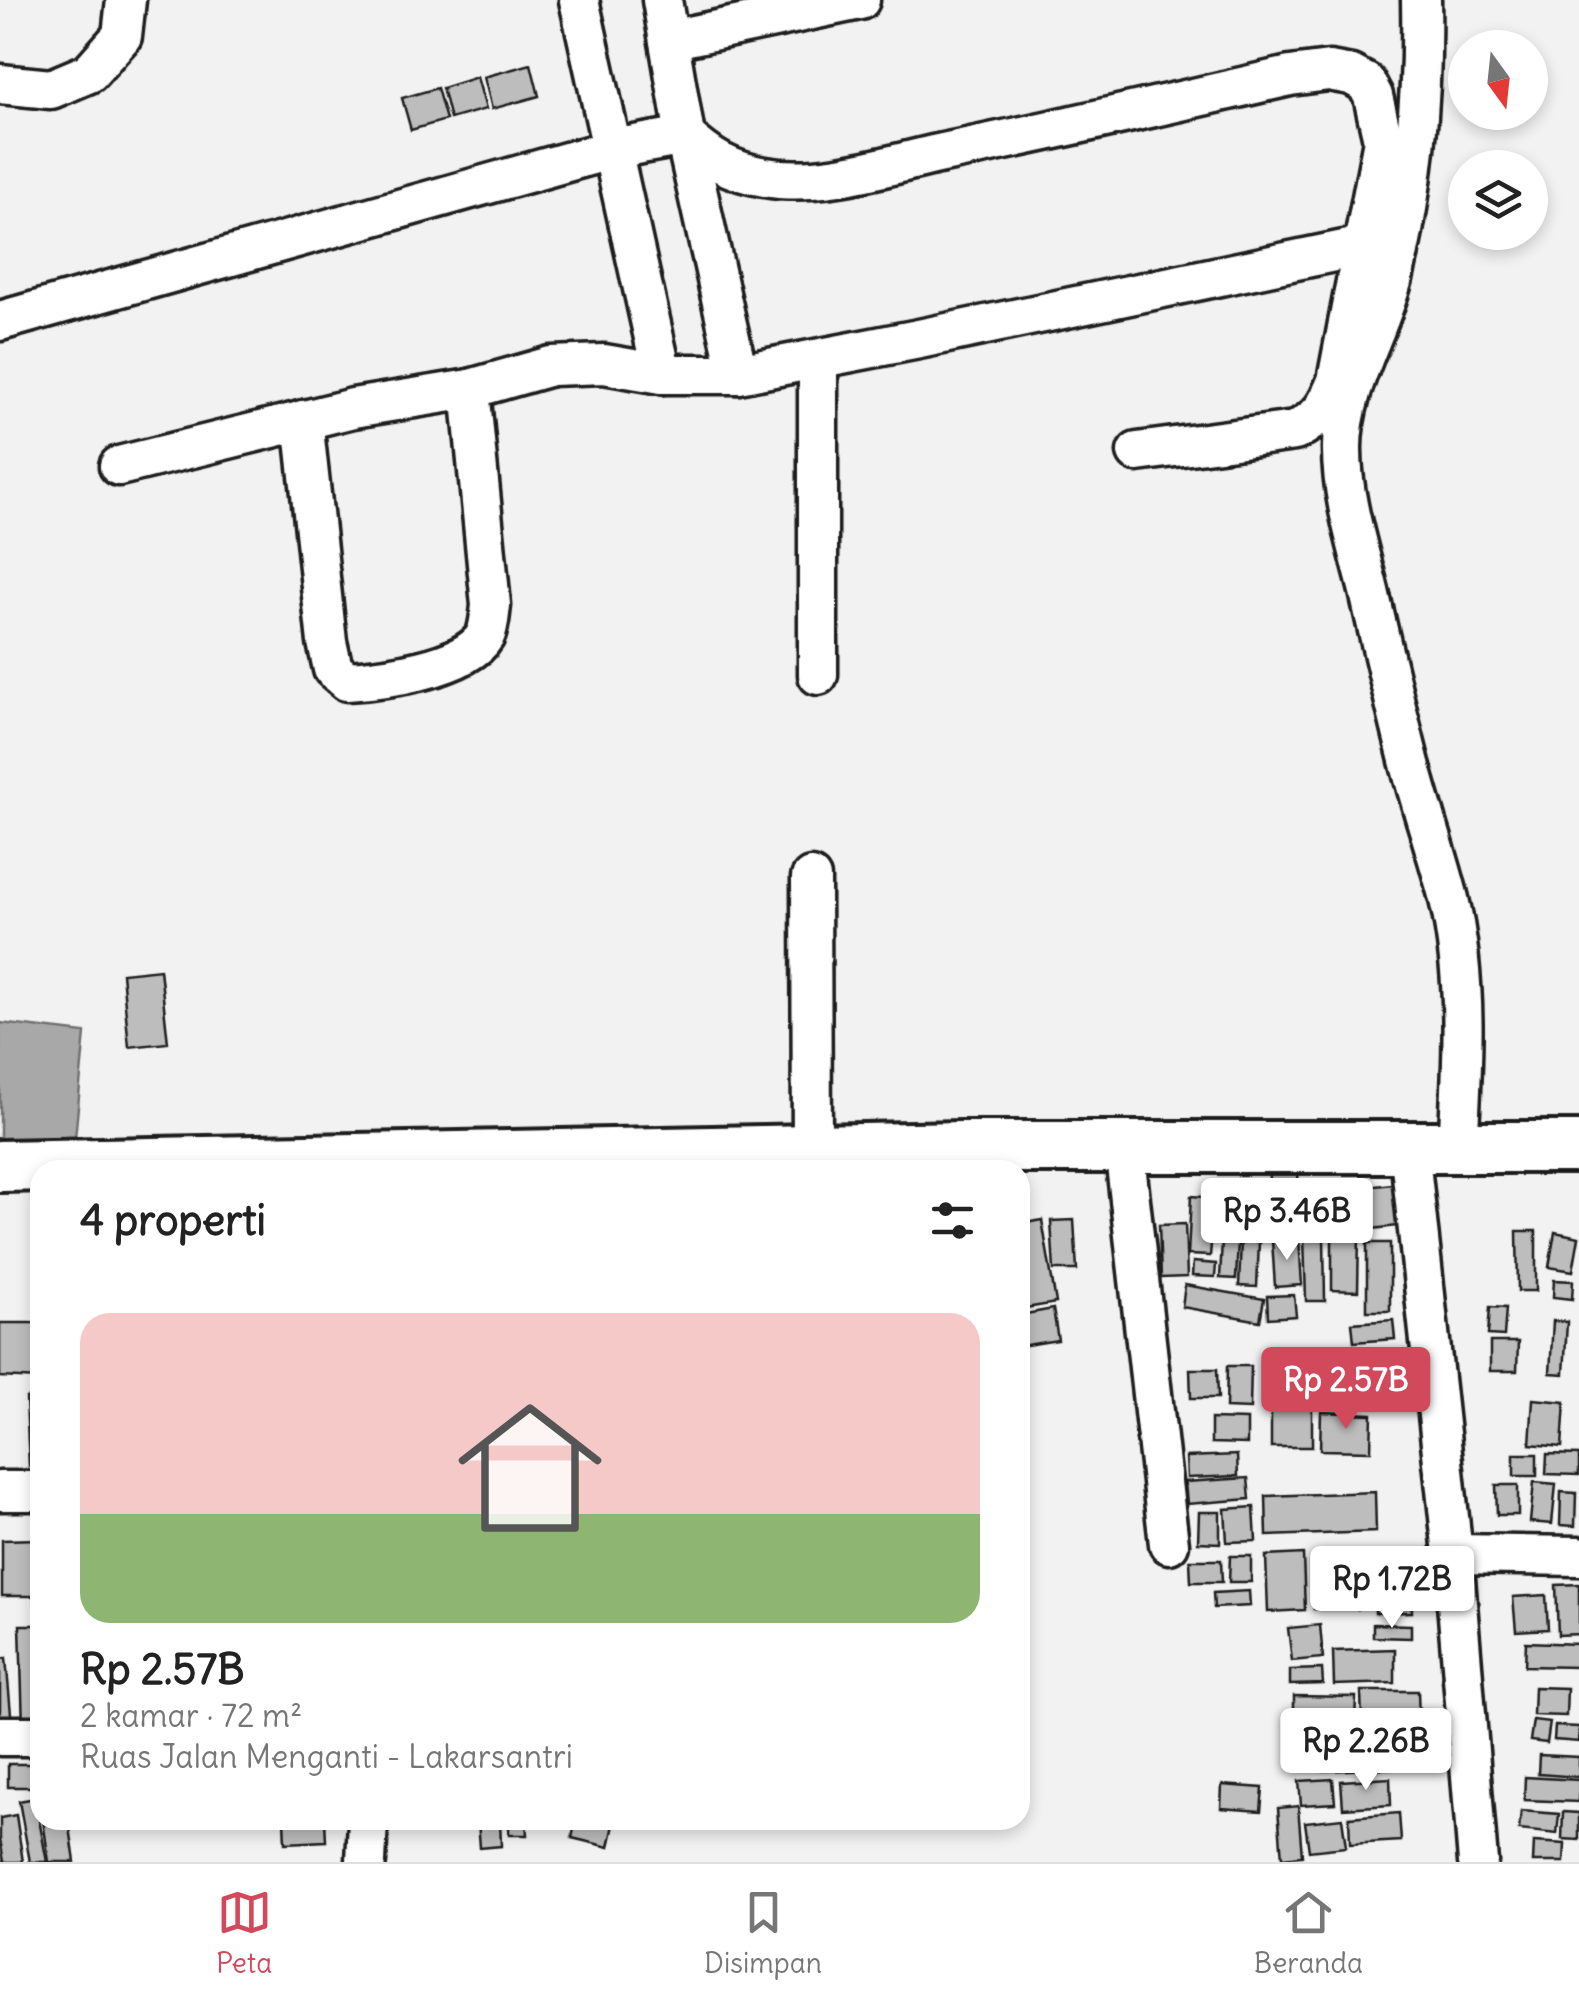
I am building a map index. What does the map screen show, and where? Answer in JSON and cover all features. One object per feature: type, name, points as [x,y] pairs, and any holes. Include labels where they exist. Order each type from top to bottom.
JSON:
[{"type":"main road","points":[[569,1160],[812,1150],[1579,1147]]},
{"type":"main road","points":[[0,1166],[30,1166]]},
{"type":"street","points":[[0,84],[51,89],[89,73],[122,36],[126,0]]},
{"type":"street","points":[[579,0],[662,374]]},
{"type":"street","points":[[662,0],[685,136],[738,374]]},
{"type":"street","points":[[668,40],[860,0]]},
{"type":"street","points":[[1421,0],[1414,162],[1394,274],[1343,417],[1342,453],[1355,534],[1410,762],[1449,901],[1464,1042],[1458,1147]]},
{"type":"street","points":[[685,136],[707,156],[733,170],[767,178],[811,180],[1056,130],[1290,76],[1328,71],[1351,74],[1366,84],[1374,96],[1383,140],[1337,381],[1325,409],[1312,422],[1294,431],[1137,452]]},
{"type":"street","points":[[0,321],[613,149],[685,136]]},
{"type":"street","points":[[119,466],[354,408],[470,389],[551,366],[604,364],[662,374],[738,374],[1363,246]]},
{"type":"street","points":[[818,358],[818,675]]},
{"type":"street","points":[[304,420],[333,668],[347,681],[389,678],[442,664],[467,652],[485,635],[491,605],[470,389]]},
{"type":"street","points":[[811,878],[812,1150]]},
{"type":"street","points":[[1124,1147],[1169,1544]]},
{"type":"street","points":[[1408,1147],[1453,1554],[1478,1862]]},
{"type":"street","points":[[0,1491],[30,1491]]},
{"type":"street","points":[[1453,1554],[1579,1556]]},
{"type":"street","points":[[0,1736],[30,1736]]},
{"type":"street","points":[[366,1862],[368,1830]]},
{"type":"shaded area","points":[[0,1023],[85,1033],[74,1149],[0,1149]]},
{"type":"building","points":[[531,64],[539,96],[492,109],[484,77]]},
{"type":"building","points":[[477,77],[486,109],[450,119],[442,88]]},
{"type":"building","points":[[437,88],[446,120],[411,130],[402,98]]},
{"type":"building","points":[[160,969],[168,1043],[129,1047],[122,973]]},
{"type":"building","points":[[1297,1166],[1303,1221],[1274,1224],[1268,1169]]},
{"type":"building","points":[[1337,1181],[1361,1181],[1361,1223],[1337,1223]]},
{"type":"building","points":[[1393,1184],[1398,1226],[1372,1229],[1366,1187]]},
{"type":"building","points":[[1191,1196],[1215,1198],[1210,1256],[1188,1255]]},
{"type":"building","points":[[1226,1209],[1261,1211],[1259,1230],[1224,1228]]},
{"type":"building","points":[[1042,1220],[1056,1303],[1030,1307],[1030,1222]]},
{"type":"building","points":[[1074,1220],[1077,1270],[1054,1270],[1051,1221]]},
{"type":"building","points":[[1185,1224],[1187,1277],[1161,1278],[1159,1225]]},
{"type":"building","points":[[1517,1231],[1536,1231],[1536,1291],[1518,1291]]},
{"type":"building","points":[[1555,1232],[1579,1237],[1573,1271],[1549,1267]]},
{"type":"building","points":[[1332,1233],[1359,1233],[1358,1291],[1332,1290]]},
{"type":"building","points":[[1304,1236],[1324,1236],[1325,1301],[1306,1301]]},
{"type":"building","points":[[1299,1238],[1302,1285],[1275,1287],[1272,1240]]},
{"type":"building","points":[[1222,1240],[1238,1241],[1236,1279],[1220,1278]]},
{"type":"building","points":[[1241,1241],[1259,1242],[1257,1287],[1239,1286]]},
{"type":"building","points":[[1367,1243],[1390,1243],[1390,1311],[1367,1311]]},
{"type":"building","points":[[1193,1262],[1216,1264],[1215,1277],[1192,1276]]},
{"type":"building","points":[[1554,1280],[1573,1281],[1572,1299],[1553,1297]]},
{"type":"building","points":[[1185,1285],[1264,1299],[1260,1321],[1182,1307]]},
{"type":"building","points":[[1294,1295],[1296,1316],[1268,1318],[1267,1296]]},
{"type":"building","points":[[1490,1307],[1506,1308],[1504,1336],[1488,1335]]},
{"type":"building","points":[[1053,1309],[1058,1340],[1030,1344],[1030,1313]]},
{"type":"building","points":[[1393,1320],[1395,1339],[1354,1342],[1352,1323]]},
{"type":"building","points":[[1553,1321],[1567,1322],[1564,1374],[1550,1373]]},
{"type":"building","points":[[0,1323],[30,1323],[30,1378],[0,1377]]},
{"type":"building","points":[[1490,1342],[1518,1342],[1517,1371],[1490,1371]]},
{"type":"building","points":[[1289,1363],[1381,1366],[1380,1397],[1288,1394]]},
{"type":"building","points":[[1227,1366],[1251,1366],[1250,1409],[1226,1408]]},
{"type":"building","points":[[1190,1369],[1217,1369],[1218,1398],[1191,1398]]},
{"type":"building","points":[[26,1398],[30,1398],[30,1466],[29,1466]]},
{"type":"building","points":[[1533,1399],[1565,1402],[1562,1447],[1530,1444]]},
{"type":"building","points":[[1271,1400],[1312,1400],[1312,1447],[1271,1447]]},
{"type":"building","points":[[1321,1412],[1372,1414],[1371,1451],[1320,1450]]},
{"type":"building","points":[[1211,1419],[1247,1420],[1247,1444],[1211,1443]]},
{"type":"building","points":[[1514,1454],[1537,1454],[1537,1476],[1514,1476]]},
{"type":"building","points":[[1547,1454],[1579,1455],[1579,1475],[1546,1474]]},
{"type":"building","points":[[1237,1455],[1238,1476],[1187,1478],[1186,1457]]},
{"type":"building","points":[[1248,1478],[1250,1499],[1187,1504],[1185,1482]]},
{"type":"building","points":[[1534,1482],[1556,1484],[1552,1524],[1530,1522]]},
{"type":"building","points":[[1496,1485],[1518,1485],[1518,1515],[1497,1515]]},
{"type":"building","points":[[1375,1492],[1376,1532],[1267,1536],[1266,1496]]},
{"type":"building","points":[[1561,1492],[1576,1493],[1575,1526],[1560,1525]]},
{"type":"building","points":[[1254,1507],[1256,1541],[1227,1542],[1225,1509]]},
{"type":"building","points":[[1199,1512],[1220,1512],[1220,1543],[1198,1542]]},
{"type":"building","points":[[30,1539],[30,1596],[2,1596],[2,1540]]},
{"type":"building","points":[[1303,1554],[1305,1610],[1268,1612],[1266,1556]]},
{"type":"building","points":[[1230,1556],[1251,1556],[1251,1582],[1229,1582]]},
{"type":"building","points":[[1190,1560],[1221,1560],[1222,1582],[1191,1582]]},
{"type":"building","points":[[1315,1576],[1358,1576],[1358,1609],[1314,1609]]},
{"type":"building","points":[[1579,1584],[1579,1634],[1558,1635],[1556,1585]]},
{"type":"building","points":[[1411,1587],[1412,1612],[1375,1613],[1375,1588]]},
{"type":"building","points":[[1249,1591],[1250,1606],[1214,1608],[1213,1593]]},
{"type":"building","points":[[1546,1595],[1548,1629],[1516,1631],[1513,1597]]},
{"type":"building","points":[[1373,1624],[1411,1625],[1411,1638],[1373,1637]]},
{"type":"building","points":[[20,1625],[30,1625],[30,1728],[23,1728]]},
{"type":"building","points":[[1320,1625],[1323,1658],[1292,1661],[1288,1628]]},
{"type":"building","points":[[1526,1642],[1578,1644],[1577,1667],[1525,1666]]},
{"type":"building","points":[[1395,1649],[1395,1683],[1334,1685],[1333,1651]]},
{"type":"building","points":[[6,1658],[12,1725],[0,1727],[0,1659]]},
{"type":"building","points":[[1322,1669],[1323,1684],[1290,1685],[1290,1670]]},
{"type":"building","points":[[1534,1687],[1567,1688],[1566,1716],[1533,1715]]},
{"type":"building","points":[[1361,1691],[1418,1691],[1419,1722],[1362,1722]]},
{"type":"building","points":[[1294,1696],[1356,1697],[1355,1721],[1294,1720]]},
{"type":"building","points":[[1533,1720],[1550,1722],[1547,1743],[1530,1741]]},
{"type":"building","points":[[1555,1726],[1579,1727],[1579,1742],[1554,1740]]},
{"type":"building","points":[[1423,1727],[1424,1767],[1319,1771],[1317,1730]]},
{"type":"building","points":[[1539,1755],[1579,1757],[1579,1777],[1538,1774]]},
{"type":"building","points":[[8,1764],[30,1764],[30,1787],[8,1787]]},
{"type":"building","points":[[1525,1777],[1579,1780],[1579,1802],[1524,1800]]},
{"type":"building","points":[[1390,1778],[1391,1805],[1343,1808],[1341,1781]]},
{"type":"building","points":[[1333,1779],[1335,1803],[1301,1805],[1299,1781]]},
{"type":"building","points":[[1222,1785],[1263,1788],[1261,1811],[1221,1808]]},
{"type":"building","points":[[30,1799],[30,1830],[41,1830],[47,1862],[30,1862],[19,1801]]},
{"type":"building","points":[[1298,1806],[1302,1856],[1282,1858],[1278,1808]]},
{"type":"building","points":[[1521,1811],[1559,1814],[1557,1834],[1519,1830]]},
{"type":"building","points":[[1563,1812],[1579,1813],[1579,1840],[1562,1839]]},
{"type":"building","points":[[1399,1813],[1401,1841],[1350,1844],[1349,1817]]},
{"type":"building","points":[[16,1815],[23,1862],[4,1862],[0,1818]]},
{"type":"building","points":[[1342,1818],[1346,1847],[1309,1851],[1305,1822]]},
{"type":"building","points":[[44,1830],[70,1830],[75,1862],[49,1862]]},
{"type":"building","points":[[284,1830],[325,1830],[326,1841],[285,1843]]},
{"type":"building","points":[[479,1830],[500,1830],[501,1846],[480,1848]]},
{"type":"building","points":[[509,1830],[527,1830],[527,1835],[509,1835]]},
{"type":"building","points":[[574,1830],[613,1830],[609,1847],[572,1838]]},
{"type":"building","points":[[1534,1842],[1565,1844],[1564,1862],[1533,1862]]}]
